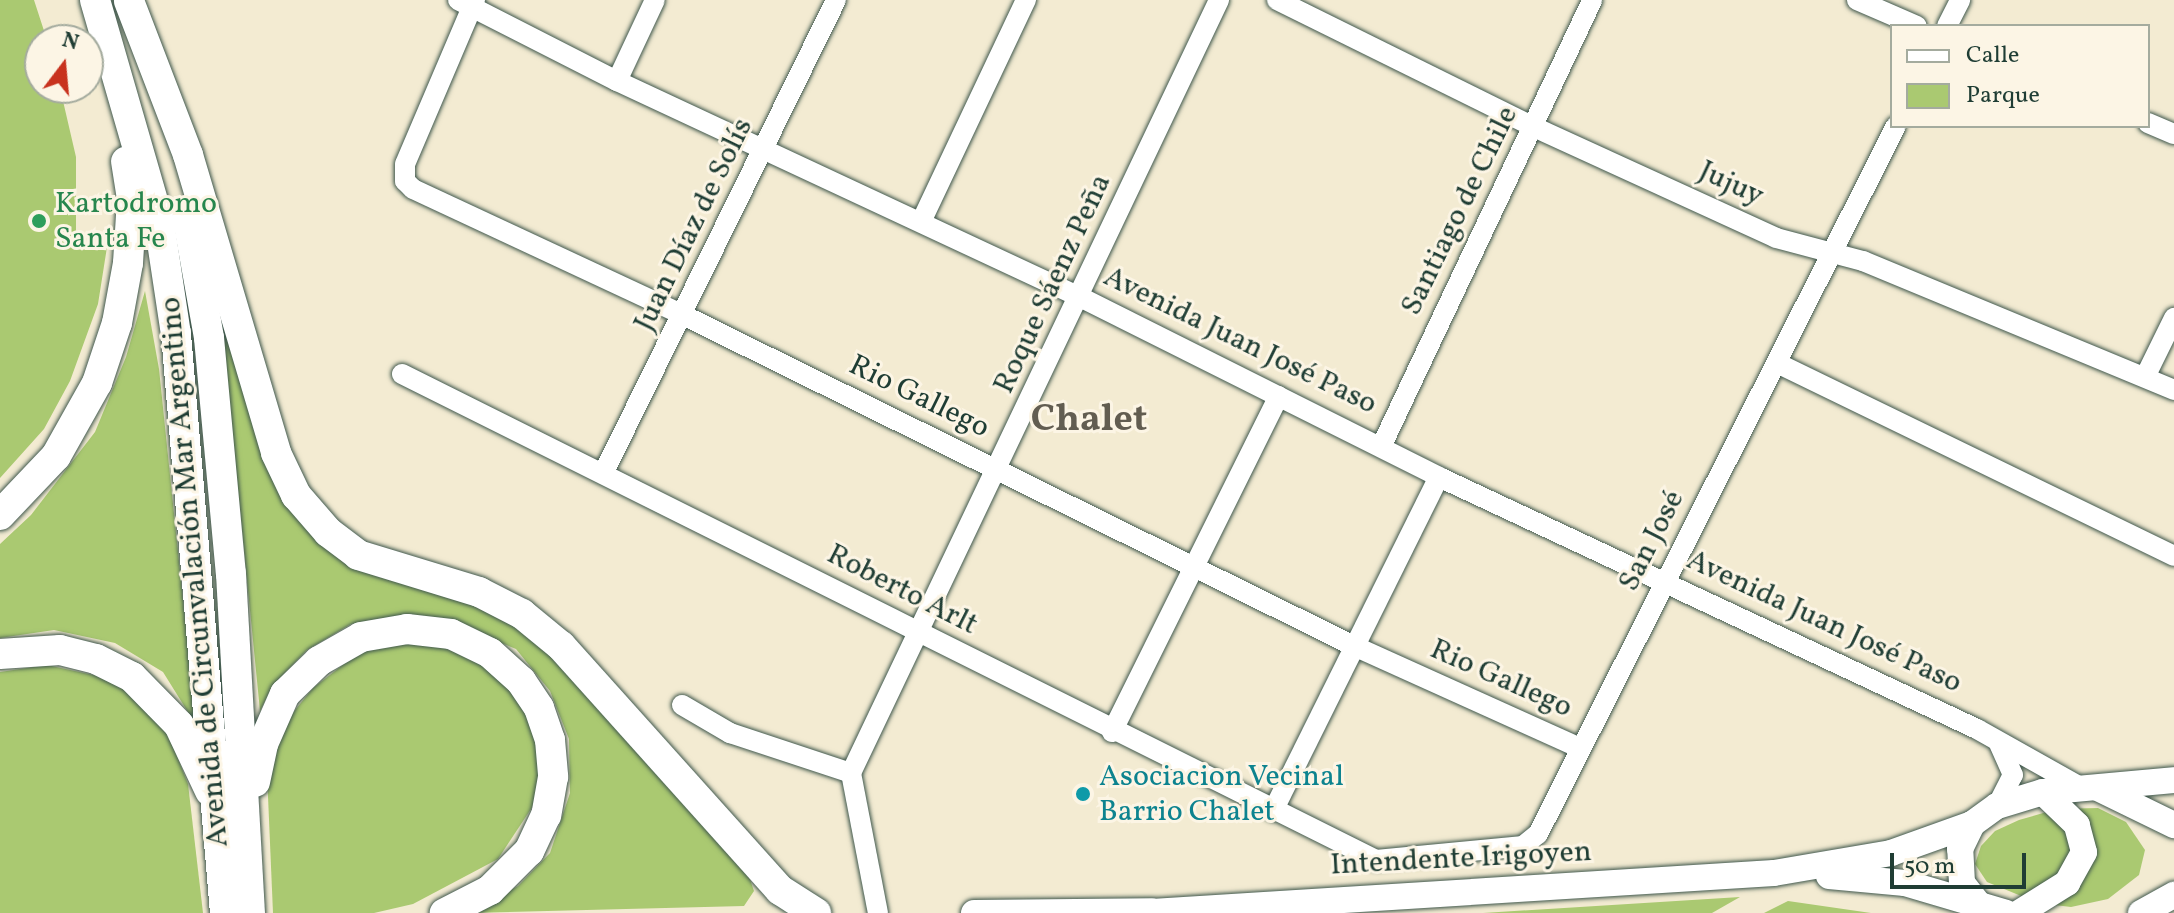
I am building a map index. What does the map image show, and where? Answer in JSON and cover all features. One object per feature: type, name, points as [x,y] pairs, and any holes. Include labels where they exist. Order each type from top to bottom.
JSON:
[{"type":"highway","points":[[0,515],[56,456],[78,421],[117,323],[128,263],[132,199],[126,159],[85,0]]},
{"type":"highway","name":"Avenida de Circunvalación Mar Argentino","points":[[95,0],[159,222],[199,563],[225,913]]},
{"type":"highway","points":[[129,1],[188,155],[276,453],[296,495],[328,532],[358,555],[479,592],[522,614],[561,646],[780,890],[816,913]]},
{"type":"highway","name":"Avenida de Circunvalación Mar Argentino","points":[[129,1],[188,219],[209,338],[231,574],[250,913]]},
{"type":"highway","points":[[246,828],[272,718],[285,694],[319,661],[361,637],[407,629],[451,634],[490,653],[521,681],[539,708],[550,740],[553,777],[546,815],[529,851],[490,890],[445,913]]},
{"type":"highway","points":[[0,654],[60,650],[96,659],[132,677],[179,725],[218,812]]},
{"type":"main road","name":"Intendente Irigoyen","points":[[974,913],[1144,912],[1774,873],[1891,853],[1972,824],[1997,806],[2043,792],[2174,780]]},
{"type":"main road","points":[[2088,788],[2132,802],[2174,825]]},
{"type":"main road","points":[[2019,913],[2067,883],[2084,852],[2077,825],[2043,792]]},
{"type":"main road","points":[[1972,824],[1958,865],[1962,883],[1980,906]]},
{"type":"main road","name":"Intendente Irigoyen","points":[[1774,873],[1905,883],[2006,913]]},
{"type":"main road","points":[[2141,913],[2174,895]]},
{"type":"street","points":[[617,81],[655,0]]},
{"type":"street","name":"Juan Díaz de Solís","points":[[603,474],[765,151],[836,0]]},
{"type":"street","points":[[921,222],[1026,0]]},
{"type":"street","name":"Roque Sáenz Peña","points":[[851,773],[916,630],[1082,298],[1219,0]]},
{"type":"street","name":"Jujuy","points":[[1277,0],[1534,127],[1776,238],[1863,261],[2174,390]]},
{"type":"street","name":"Santiago de Chile","points":[[1381,447],[1592,0]]},
{"type":"street","points":[[1857,0],[1912,24]]},
{"type":"street","points":[[1948,24],[1960,0]]},
{"type":"street","name":"Avenida Juan José Paso","points":[[468,2],[617,81],[1082,298],[1439,477],[1995,739],[2088,788]]},
{"type":"street","name":"Rio Gallego","points":[[468,2],[405,164],[405,181],[1354,646],[1580,748]]},
{"type":"street","points":[[2150,124],[2174,134]]},
{"type":"street","name":"San José","points":[[1376,860],[1523,846],[1532,841],[1895,128]]},
{"type":"street","points":[[2145,377],[2174,318]]},
{"type":"street","points":[[1777,363],[2174,556]]},
{"type":"street","name":"Roberto Arlt","points":[[402,374],[916,630],[1112,732],[1376,860]]},
{"type":"street","points":[[1112,732],[1279,396]]},
{"type":"street","points":[[1273,811],[1439,477]]},
{"type":"street","points":[[682,705],[730,733],[851,773],[878,913]]},
{"type":"street","points":[[1995,739],[2010,761],[2013,775],[1997,806]]},
{"type":"green space","name":"Kartodromo Santa Fe","points":[[0,0],[34,0],[42,24],[24,24],[24,104],[64,104],[76,157],[76,243],[107,247],[98,304],[70,381],[44,429],[0,478]]},
{"type":"green space","points":[[145,291],[159,369],[196,725],[163,672],[115,643],[54,630],[0,638],[0,544],[31,515],[95,432],[126,357]]},
{"type":"green space","points":[[221,318],[307,530],[345,564],[490,611],[533,638],[746,868],[754,891],[744,906],[470,913],[518,886],[550,853],[570,793],[569,739],[550,691],[516,649],[461,626],[408,616],[351,624],[307,650],[273,685],[260,711]]},
{"type":"green space","points":[[423,641],[470,657],[510,684],[533,725],[539,769],[535,803],[498,859],[413,904],[374,913],[273,913],[267,773],[287,720],[313,688],[361,651]]},
{"type":"green space","points":[[47,665],[112,679],[162,718],[188,784],[203,913],[0,913],[0,672]]},
{"type":"green space","points":[[2098,808],[2126,822],[2145,850],[2139,875],[2108,899],[2071,907],[2038,903],[1987,882],[1975,864],[1981,846],[1995,831],[2019,820],[2057,809]]},
{"type":"green space","points":[[1740,897],[1712,913],[1483,913]]},
{"type":"green space","points":[[1788,901],[1871,913],[1764,913]]},
{"type":"place","name":"Kartodromo Santa Fe","points":[[39,221]]},
{"type":"place","name":"Asociacion Vecinal Barrio Chalet","points":[[1083,794]]},
{"type":"district","name":"Chalet","points":[[1089,421]]}]
